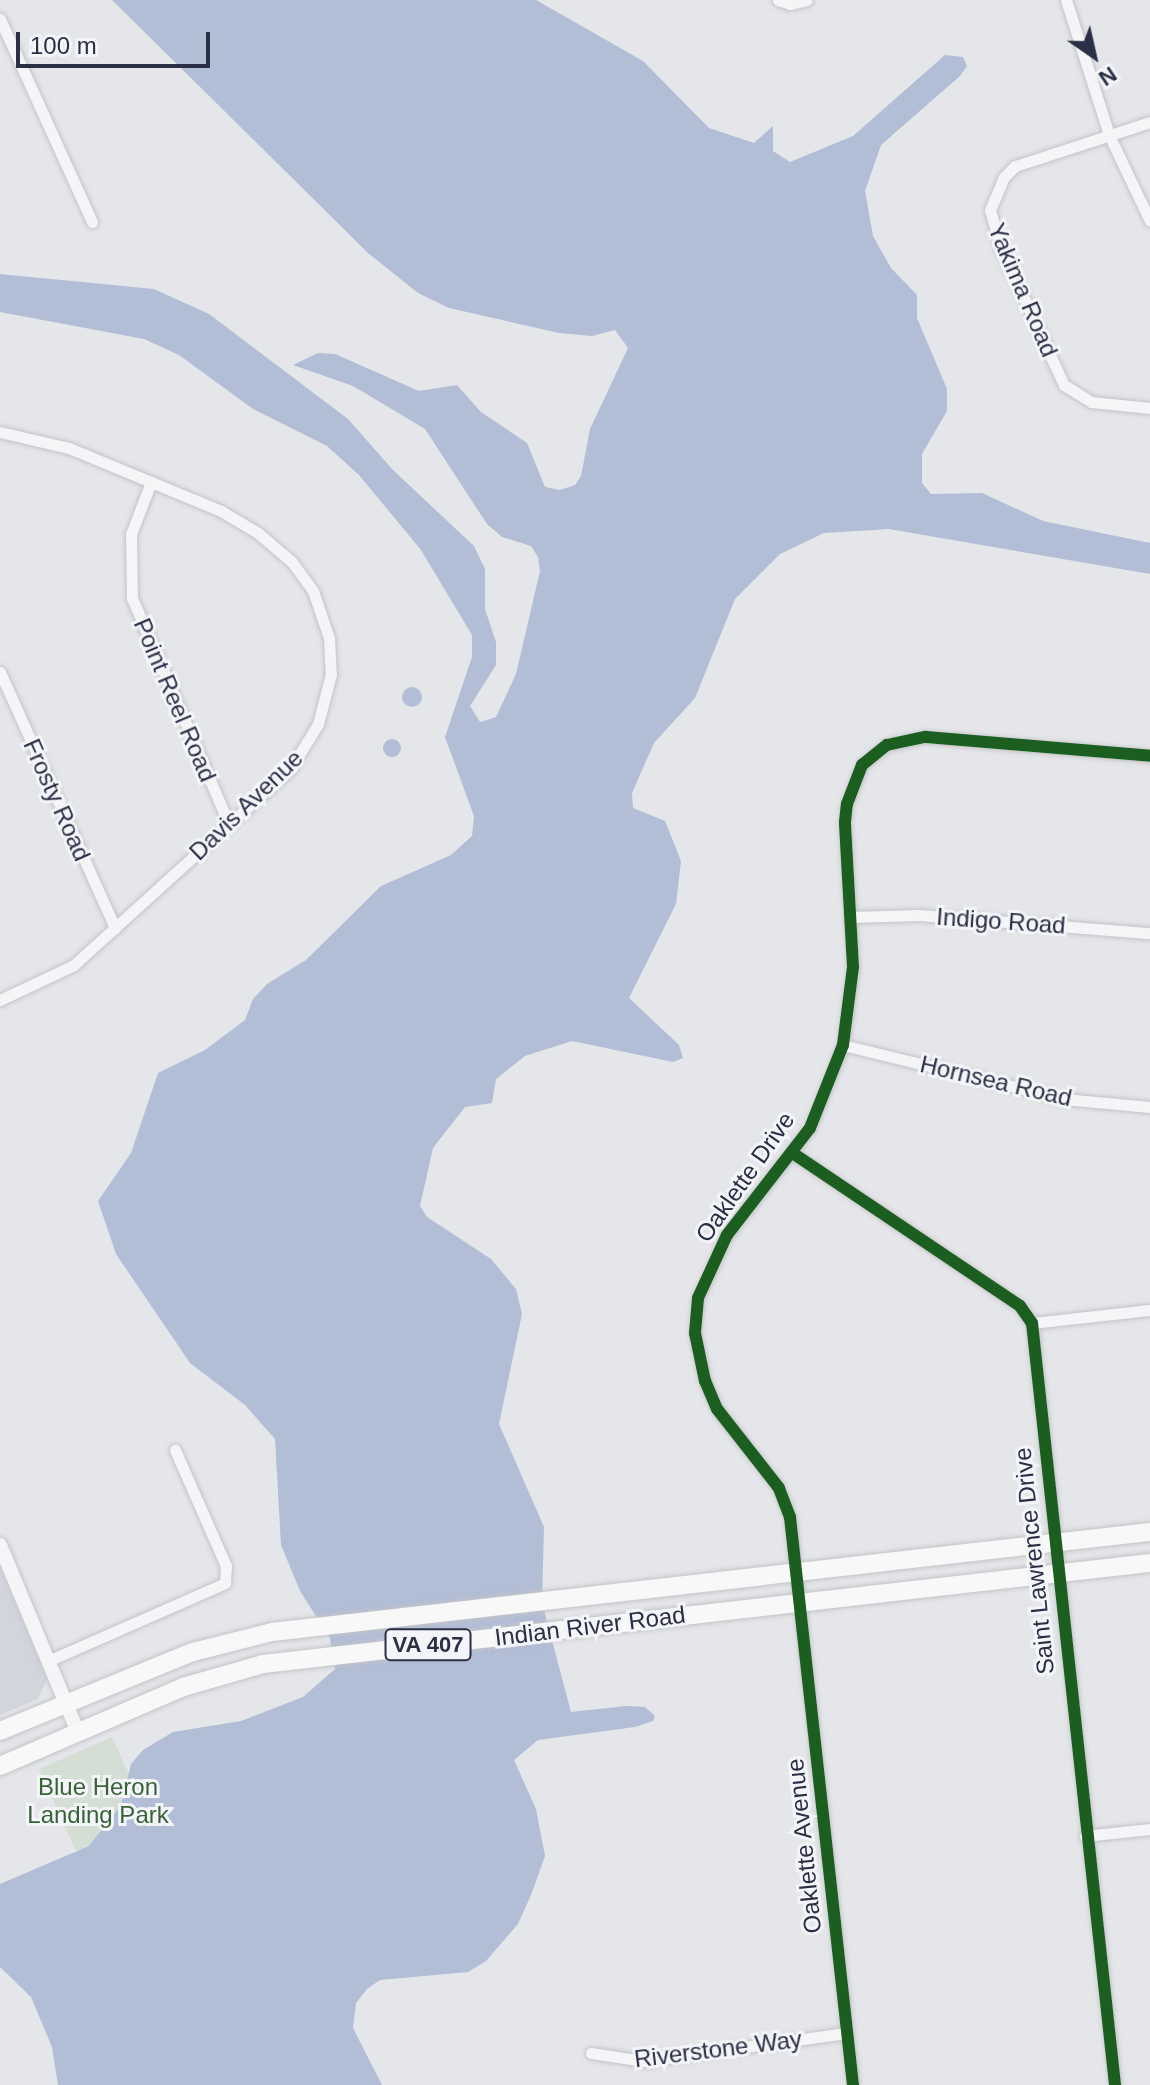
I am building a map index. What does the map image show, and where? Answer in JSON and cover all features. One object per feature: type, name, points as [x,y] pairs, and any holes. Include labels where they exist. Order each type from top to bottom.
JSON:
[{"type":"main road","name":"Indian River Road","points":[[0,1731],[66,1702],[243,1638],[1150,1532]]},
{"type":"main road","name":"Indian River Road","points":[[0,1766],[183,1687],[247,1668],[1150,1563]]},
{"type":"street","points":[[778,0],[790,4],[807,0]]},
{"type":"street","points":[[1066,0],[1109,135],[1150,221]]},
{"type":"street","points":[[0,19],[92,222]]},
{"type":"street","points":[[1109,135],[1150,122]]},
{"type":"street","name":"Yakima Road","points":[[1109,135],[1015,166],[995,194],[990,210],[1000,246],[1064,385],[1091,402],[1150,408]]},
{"type":"street","name":"Davis Avenue","points":[[0,432],[69,448],[221,511],[277,549],[313,591],[329,638],[329,692],[311,739],[291,768],[115,928],[56,977],[0,1000]]},
{"type":"street","name":"Point Reel Road","points":[[151,482],[131,534],[132,598],[229,824]]},
{"type":"street","name":"Frosty Road","points":[[0,672],[115,928]]},
{"type":"street","name":"Oaklette Drive","points":[[802,1602],[790,1517],[779,1488],[717,1409],[705,1381],[695,1333],[698,1298],[716,1254],[794,1154],[843,1045],[852,988],[847,804],[862,765],[887,745],[926,737],[1150,756]]},
{"type":"street","name":"Indigo Road","points":[[851,917],[919,915],[1150,933]]},
{"type":"street","name":"Hornsea Road","points":[[843,1045],[1064,1099],[1150,1107]]},
{"type":"street","points":[[794,1154],[1020,1306],[1032,1323],[1150,1310]]},
{"type":"street","name":"Saint Lawrence Drive","points":[[1032,1323],[1056,1573],[1115,2085]]},
{"type":"street","points":[[50,1660],[225,1583],[226,1566],[175,1450]]},
{"type":"street","points":[[0,1545],[78,1732]]},
{"type":"street","name":"Oaklette Avenue","points":[[802,1602],[853,2085]]},
{"type":"street","points":[[1085,1836],[1150,1829]]},
{"type":"street","name":"Riverstone Way","points":[[591,2053],[644,2061],[846,2033]]},
{"type":"shaded area","points":[[0,1568],[47,1679],[38,1699],[0,1715]]},
{"type":"green space","name":"Blue Heron Landing Park","points":[[112,1737],[151,1822],[111,1854],[80,1845],[128,1865],[75,1849],[39,1769]]},
{"type":"water","points":[[112,0],[536,0],[643,61],[709,128],[754,143],[773,126],[773,151],[790,162],[853,136],[945,55],[963,57],[967,66],[960,76],[881,145],[865,191],[873,236],[891,268],[917,295],[917,318],[947,389],[947,411],[922,454],[922,483],[931,494],[982,493],[1043,521],[1150,543],[1150,574],[889,529],[824,533],[780,554],[735,599],[695,698],[654,743],[632,793],[633,808],[665,821],[681,861],[676,904],[629,998],[679,1045],[683,1058],[673,1062],[572,1041],[525,1056],[496,1079],[492,1103],[465,1107],[433,1148],[420,1206],[427,1217],[491,1259],[516,1289],[522,1314],[499,1424],[544,1527],[542,1603],[571,1712],[626,1706],[645,1707],[655,1716],[653,1721],[635,1727],[538,1740],[514,1760],[536,1809],[545,1856],[531,1895],[518,1924],[486,1961],[468,1972],[380,1980],[367,1989],[356,2003],[353,2028],[382,2085],[58,2085],[52,2047],[31,1997],[0,1967],[0,1884],[89,1846],[121,1805],[131,1764],[143,1750],[173,1732],[241,1721],[303,1697],[335,1669],[330,1638],[300,1591],[281,1545],[275,1439],[245,1405],[190,1363],[116,1254],[98,1201],[131,1153],[158,1073],[205,1050],[245,1020],[253,999],[267,984],[306,960],[381,886],[451,855],[472,836],[474,816],[445,737],[472,657],[472,635],[421,550],[359,475],[327,446],[253,409],[179,355],[144,339],[0,312],[0,274],[154,289],[209,314],[348,419],[393,470],[474,546],[485,569],[485,609],[496,642],[496,665],[470,706],[480,722],[496,717],[516,674],[540,571],[538,557],[531,546],[502,537],[487,524],[425,429],[353,386],[293,365],[318,353],[335,354],[419,391],[457,385],[481,412],[527,443],[545,487],[560,490],[575,485],[581,476],[590,429],[628,348],[615,330],[592,336],[559,333],[449,308],[418,293],[368,253]]},
{"type":"water","points":[[412,687],[419,690],[422,697],[419,704],[412,707],[405,704],[402,697],[405,690]]},
{"type":"water","points":[[392,739],[401,748],[392,757],[383,748]]},
{"type":"cycle path","points":[[853,2085],[790,1517],[779,1488],[717,1409],[705,1381],[695,1333],[698,1298],[727,1235],[810,1128],[843,1045],[853,967],[845,822],[847,804],[862,765],[887,745],[926,737],[1150,756]]},
{"type":"cycle path","points":[[794,1154],[1020,1306],[1032,1323],[1115,2085]]}]
